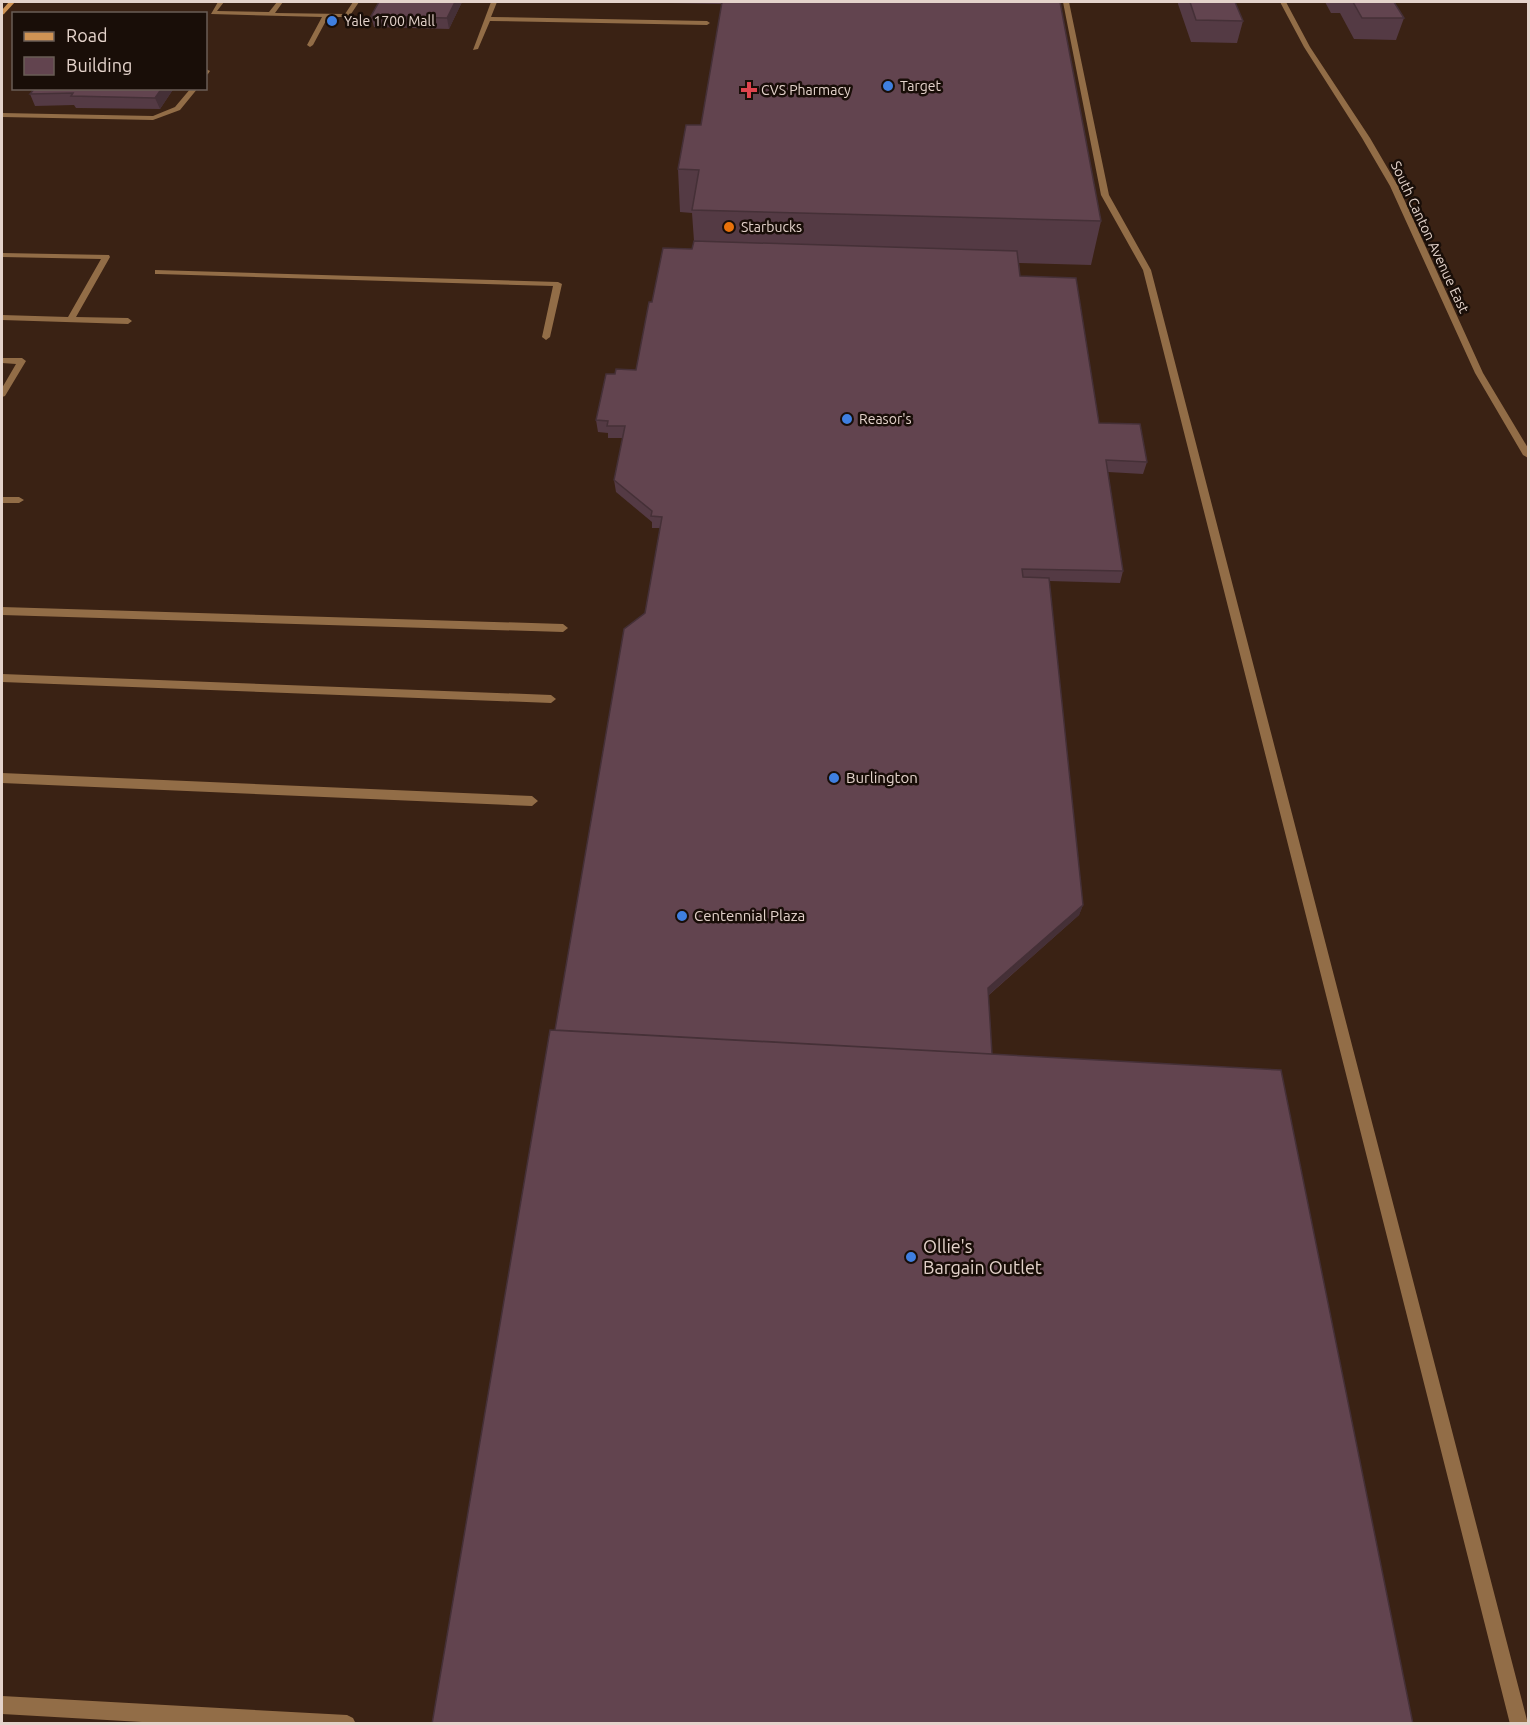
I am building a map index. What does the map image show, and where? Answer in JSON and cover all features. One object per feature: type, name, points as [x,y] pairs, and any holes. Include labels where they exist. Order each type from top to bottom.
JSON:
[{"type":"main road","points":[[2,13],[12,2]]},
{"type":"street","points":[[221,2],[213,13],[326,16],[347,16],[356,2]]},
{"type":"street","points":[[271,14],[280,2]]},
{"type":"street","points":[[475,49],[494,2]]},
{"type":"street","points":[[1066,2],[1105,195],[1147,270],[1519,1724]]},
{"type":"street","name":"South Canton Avenue East","points":[[1283,2],[1307,47],[1394,186],[1479,373],[1528,455]]},
{"type":"street","points":[[310,45],[326,16]]},
{"type":"street","points":[[487,19],[707,23]]},
{"type":"street","points":[[2,115],[153,118],[182,108],[194,90]]},
{"type":"street","points":[[2,255],[106,257],[70,320]]},
{"type":"street","points":[[158,272],[558,284],[546,337]]},
{"type":"street","points":[[2,318],[128,321]]},
{"type":"street","points":[[2,361],[22,361],[2,394]]},
{"type":"street","points":[[2,500],[19,500]]},
{"type":"street","points":[[2,610],[563,628]]},
{"type":"street","points":[[2,678],[551,699]]},
{"type":"street","points":[[2,778],[532,801]]},
{"type":"street","points":[[2,1706],[347,1724]]},
{"type":"building","points":[[379,2],[455,2],[447,18],[371,16]]},
{"type":"building","name":"Target","points":[[722,2],[1060,2],[1101,221],[692,210],[699,170],[678,169],[686,125],[701,125]]},
{"type":"building","points":[[1190,2],[1235,2],[1243,21],[1196,20]]},
{"type":"building","points":[[1353,2],[1394,2],[1404,18],[1362,18]]},
{"type":"building","points":[[33,90],[161,90],[155,98],[71,96],[73,93],[30,94]]},
{"type":"building","points":[[694,241],[1017,251],[1020,276],[1076,278],[1099,423],[1140,424],[1147,462],[1106,460],[1123,571],[1022,569],[1023,577],[1049,578],[1083,905],[988,988],[992,1054],[555,1030],[624,629],[645,613],[662,517],[651,516],[652,511],[614,480],[625,426],[607,426],[608,421],[596,420],[606,374],[615,374],[616,369],[636,370],[649,302],[652,302],[663,248],[692,249]]},
{"type":"building","name":"Ollie's Bargain Outlet","points":[[550,1030],[1281,1070],[1413,1724],[432,1724]]},
{"type":"place","name":"Yale 1700 Mall","points":[[332,21]]},
{"type":"place","name":"Target","points":[[888,86]]},
{"type":"place","name":"CVS Pharmacy","points":[[749,90]]},
{"type":"place","name":"Starbucks","points":[[729,227]]},
{"type":"place","name":"Reasor's","points":[[847,419]]},
{"type":"place","name":"Burlington","points":[[834,778]]},
{"type":"place","name":"Centennial Plaza","points":[[682,916]]},
{"type":"place","name":"Ollie's Bargain Outlet","points":[[911,1257]]}]
